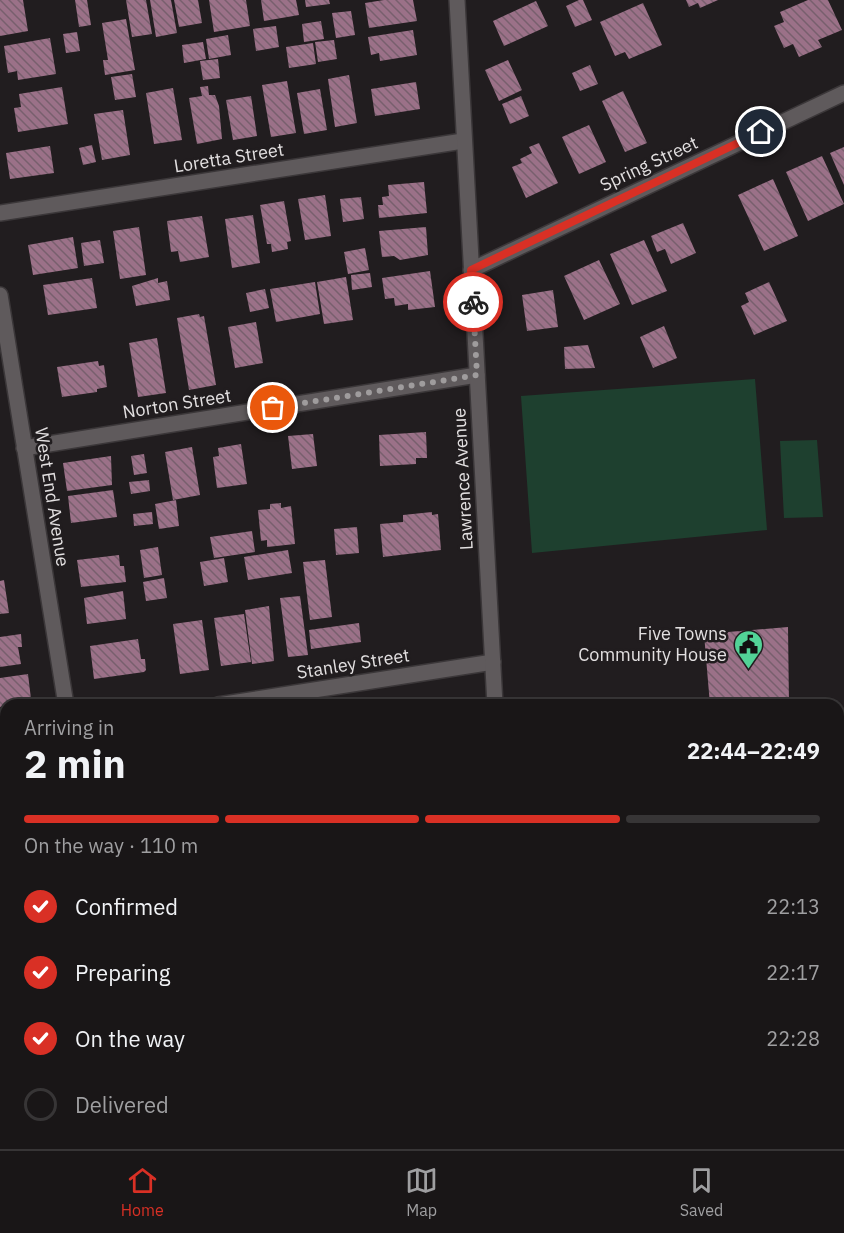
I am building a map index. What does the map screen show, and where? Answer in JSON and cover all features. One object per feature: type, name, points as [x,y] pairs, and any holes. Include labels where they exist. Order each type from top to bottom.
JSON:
[{"type":"street","name":"Lawrence Avenue","points":[[457,0],[495,699]]},
{"type":"street","name":"Spring Street","points":[[471,270],[844,93]]},
{"type":"street","name":"Loretta Street","points":[[0,213],[463,141]]},
{"type":"street","name":"West End Avenue","points":[[0,295],[65,699]]},
{"type":"street","name":"Norton Street","points":[[24,448],[477,375]]},
{"type":"street","name":"Stanley Street","points":[[257,699],[493,663]]},
{"type":"green space","points":[[755,379],[767,530],[532,553],[521,396]]},
{"type":"green space","points":[[817,440],[823,517],[784,518],[780,441]]},
{"type":"building","points":[[0,0],[23,0],[28,31],[0,36]]},
{"type":"building","points":[[75,0],[87,0],[91,25],[79,27]]},
{"type":"building","points":[[126,0],[146,0],[152,34],[132,37]]},
{"type":"building","points":[[150,0],[171,0],[177,33],[156,37]]},
{"type":"building","points":[[174,0],[198,0],[202,23],[179,27]]},
{"type":"building","points":[[209,0],[246,0],[250,26],[214,32]]},
{"type":"building","points":[[261,0],[296,0],[299,15],[264,21]]},
{"type":"building","points":[[305,0],[329,0],[330,4],[306,7]]},
{"type":"building","points":[[384,0],[413,0],[417,21],[369,28],[365,3]]},
{"type":"building","points":[[583,0],[592,20],[575,27],[566,6]]},
{"type":"building","points":[[686,0],[718,0],[700,8],[698,3],[689,7]]},
{"type":"building","points":[[808,0],[828,0],[842,30],[818,40],[822,47],[799,57],[793,44],[784,48],[774,26],[784,22],[780,12]]},
{"type":"building","points":[[536,1],[548,26],[504,46],[493,21]]},
{"type":"building","points":[[643,3],[662,45],[629,59],[625,52],[615,56],[600,22]]},
{"type":"building","points":[[351,11],[355,35],[336,38],[332,13]]},
{"type":"building","points":[[126,19],[135,70],[105,75],[103,60],[108,60],[102,23]]},
{"type":"building","points":[[321,21],[324,39],[304,42],[302,24]]},
{"type":"building","points":[[276,26],[279,47],[256,51],[253,29]]},
{"type":"building","points":[[413,30],[417,55],[380,61],[379,53],[371,55],[368,37]]},
{"type":"building","points":[[77,32],[80,51],[66,53],[63,34]]},
{"type":"building","points":[[228,35],[231,55],[209,59],[206,39]]},
{"type":"building","points":[[50,38],[56,74],[18,80],[17,71],[8,73],[4,46]]},
{"type":"building","points":[[334,40],[337,59],[318,62],[315,42]]},
{"type":"building","points":[[203,42],[206,59],[184,63],[182,45]]},
{"type":"building","points":[[313,43],[316,64],[289,68],[286,47]]},
{"type":"building","points":[[218,59],[220,78],[203,80],[200,61]]},
{"type":"building","points":[[508,60],[522,90],[499,101],[485,70]]},
{"type":"building","points":[[590,65],[598,84],[580,91],[572,73]]},
{"type":"building","points":[[132,74],[136,97],[115,100],[111,77]]},
{"type":"building","points":[[349,75],[357,123],[335,127],[328,79]]},
{"type":"building","points":[[287,81],[296,133],[271,137],[262,85]]},
{"type":"building","points":[[416,82],[420,109],[375,116],[371,89]]},
{"type":"building","points":[[208,86],[209,95],[215,95],[219,106],[222,139],[197,144],[189,98],[202,96],[200,87]]},
{"type":"building","points":[[62,87],[68,124],[18,132],[14,108],[21,107],[19,94]]},
{"type":"building","points":[[173,88],[182,140],[154,144],[146,93]]},
{"type":"building","points":[[320,89],[327,130],[304,134],[297,93]]},
{"type":"building","points":[[623,91],[647,143],[625,152],[602,101]]},
{"type":"building","points":[[251,96],[257,136],[233,140],[226,100]]},
{"type":"building","points":[[521,96],[529,116],[510,124],[502,104]]},
{"type":"building","points":[[123,110],[130,155],[102,160],[94,114]]},
{"type":"building","points":[[589,125],[606,162],[579,174],[562,137]]},
{"type":"building","points":[[539,143],[558,183],[526,198],[512,167],[522,163],[520,159],[532,153],[529,147]]},
{"type":"building","points":[[92,145],[96,162],[83,165],[79,148]]},
{"type":"building","points":[[50,146],[54,173],[10,179],[6,153]]},
{"type":"building","points":[[844,147],[844,185],[830,153]]},
{"type":"building","points":[[822,156],[844,204],[808,221],[786,172]]},
{"type":"building","points":[[773,179],[798,236],[764,251],[738,195]]},
{"type":"building","points":[[424,182],[427,213],[379,218],[378,205],[383,205],[382,197],[389,196],[388,185]]},
{"type":"building","points":[[325,195],[331,236],[305,240],[298,199]]},
{"type":"building","points":[[361,197],[364,219],[343,222],[340,199]]},
{"type":"building","points":[[284,201],[291,241],[287,242],[288,249],[272,252],[271,244],[267,244],[260,205]]},
{"type":"building","points":[[253,215],[260,263],[232,268],[225,219]]},
{"type":"building","points":[[202,216],[209,257],[180,262],[178,251],[171,252],[167,221]]},
{"type":"building","points":[[683,223],[696,253],[671,264],[665,249],[657,252],[651,236]]},
{"type":"building","points":[[139,227],[146,275],[120,279],[113,231]]},
{"type":"building","points":[[426,227],[428,255],[400,260],[394,256],[382,257],[379,231]]},
{"type":"building","points":[[73,237],[78,268],[33,275],[28,245]]},
{"type":"building","points":[[100,240],[104,263],[84,266],[81,243]]},
{"type":"building","points":[[644,240],[667,291],[632,305],[610,254]]},
{"type":"building","points":[[365,248],[369,270],[348,274],[344,252]]},
{"type":"building","points":[[599,260],[620,304],[584,320],[564,276]]},
{"type":"building","points":[[430,271],[435,307],[408,310],[408,304],[395,306],[394,298],[385,299],[382,278]]},
{"type":"building","points":[[370,273],[372,287],[352,290],[351,275]]},
{"type":"building","points":[[346,277],[353,320],[324,324],[317,282]]},
{"type":"building","points":[[92,278],[97,308],[48,315],[43,285]]},
{"type":"building","points":[[158,278],[158,283],[167,281],[170,300],[136,306],[132,286]]},
{"type":"building","points":[[315,282],[320,314],[276,322],[270,289]]},
{"type":"building","points":[[769,282],[787,321],[754,335],[741,306],[749,302],[745,293]]},
{"type":"building","points":[[265,289],[269,308],[250,312],[246,293]]},
{"type":"building","points":[[553,290],[558,327],[527,331],[522,295]]},
{"type":"building","points":[[199,314],[200,317],[204,316],[216,385],[189,390],[177,318]]},
{"type":"building","points":[[256,322],[263,363],[235,368],[228,327]]},
{"type":"building","points":[[664,326],[677,358],[653,368],[640,337]]},
{"type":"building","points":[[157,338],[166,393],[138,397],[129,343]]},
{"type":"building","points":[[588,345],[595,368],[565,369],[564,347]]},
{"type":"building","points":[[98,361],[99,366],[104,365],[107,387],[97,389],[97,392],[62,397],[57,367]]},
{"type":"building","points":[[426,432],[427,458],[416,458],[416,464],[380,466],[379,435]]},
{"type":"building","points":[[313,434],[317,466],[292,469],[288,436]]},
{"type":"building","points":[[241,444],[247,484],[217,488],[213,457],[219,456],[218,448]]},
{"type":"building","points":[[192,447],[200,495],[173,500],[165,452]]},
{"type":"building","points":[[144,454],[147,473],[134,475],[131,456]]},
{"type":"building","points":[[111,456],[112,485],[67,491],[63,463]]},
{"type":"building","points":[[149,480],[150,491],[131,494],[129,482]]},
{"type":"building","points":[[113,490],[117,517],[71,523],[68,496]]},
{"type":"building","points":[[176,500],[179,526],[159,529],[155,504]]},
{"type":"building","points":[[281,503],[281,508],[291,506],[295,544],[267,547],[267,540],[261,541],[258,510],[270,509],[270,504]]},
{"type":"building","points":[[152,512],[153,524],[134,526],[133,514]]},
{"type":"building","points":[[432,512],[432,515],[438,514],[441,550],[383,557],[380,524],[403,522],[403,515]]},
{"type":"building","points":[[357,527],[359,553],[336,555],[334,529]]},
{"type":"building","points":[[252,531],[255,552],[214,558],[210,537]]},
{"type":"building","points":[[158,547],[162,575],[144,578],[140,550]]},
{"type":"building","points":[[288,550],[292,573],[248,580],[244,557]]},
{"type":"building","points":[[119,555],[120,566],[124,566],[126,582],[81,587],[77,560]]},
{"type":"building","points":[[224,558],[228,582],[204,586],[200,562]]},
{"type":"building","points":[[325,560],[332,617],[310,620],[303,562]]},
{"type":"building","points":[[164,578],[167,598],[146,601],[143,582]]},
{"type":"building","points":[[4,580],[9,613],[0,614],[0,581]]},
{"type":"building","points":[[123,591],[126,619],[87,624],[84,598]]},
{"type":"building","points":[[300,596],[308,655],[288,657],[280,598]]},
{"type":"building","points":[[269,606],[274,661],[252,664],[245,610]]},
{"type":"building","points":[[244,614],[251,662],[221,666],[214,618]]},
{"type":"building","points":[[202,620],[209,670],[180,674],[173,624]]},
{"type":"building","points":[[359,623],[361,642],[311,649],[309,630]]},
{"type":"building","name":"Five Towns Community House","points":[[788,627],[789,699],[709,699],[704,634]]},
{"type":"building","points":[[21,634],[22,647],[18,647],[21,664],[0,667],[0,637]]},
{"type":"building","points":[[138,639],[141,659],[145,659],[146,670],[144,672],[94,679],[90,646]]},
{"type":"building","points":[[28,674],[31,699],[0,699],[0,678]]},
{"type":"way so far","points":[[273,408],[477,375],[473,302]]},
{"type":"place","name":"Five Towns Community House","points":[[748,670]]},
{"type":"route","points":[[473,302],[471,270],[761,132]]}]
